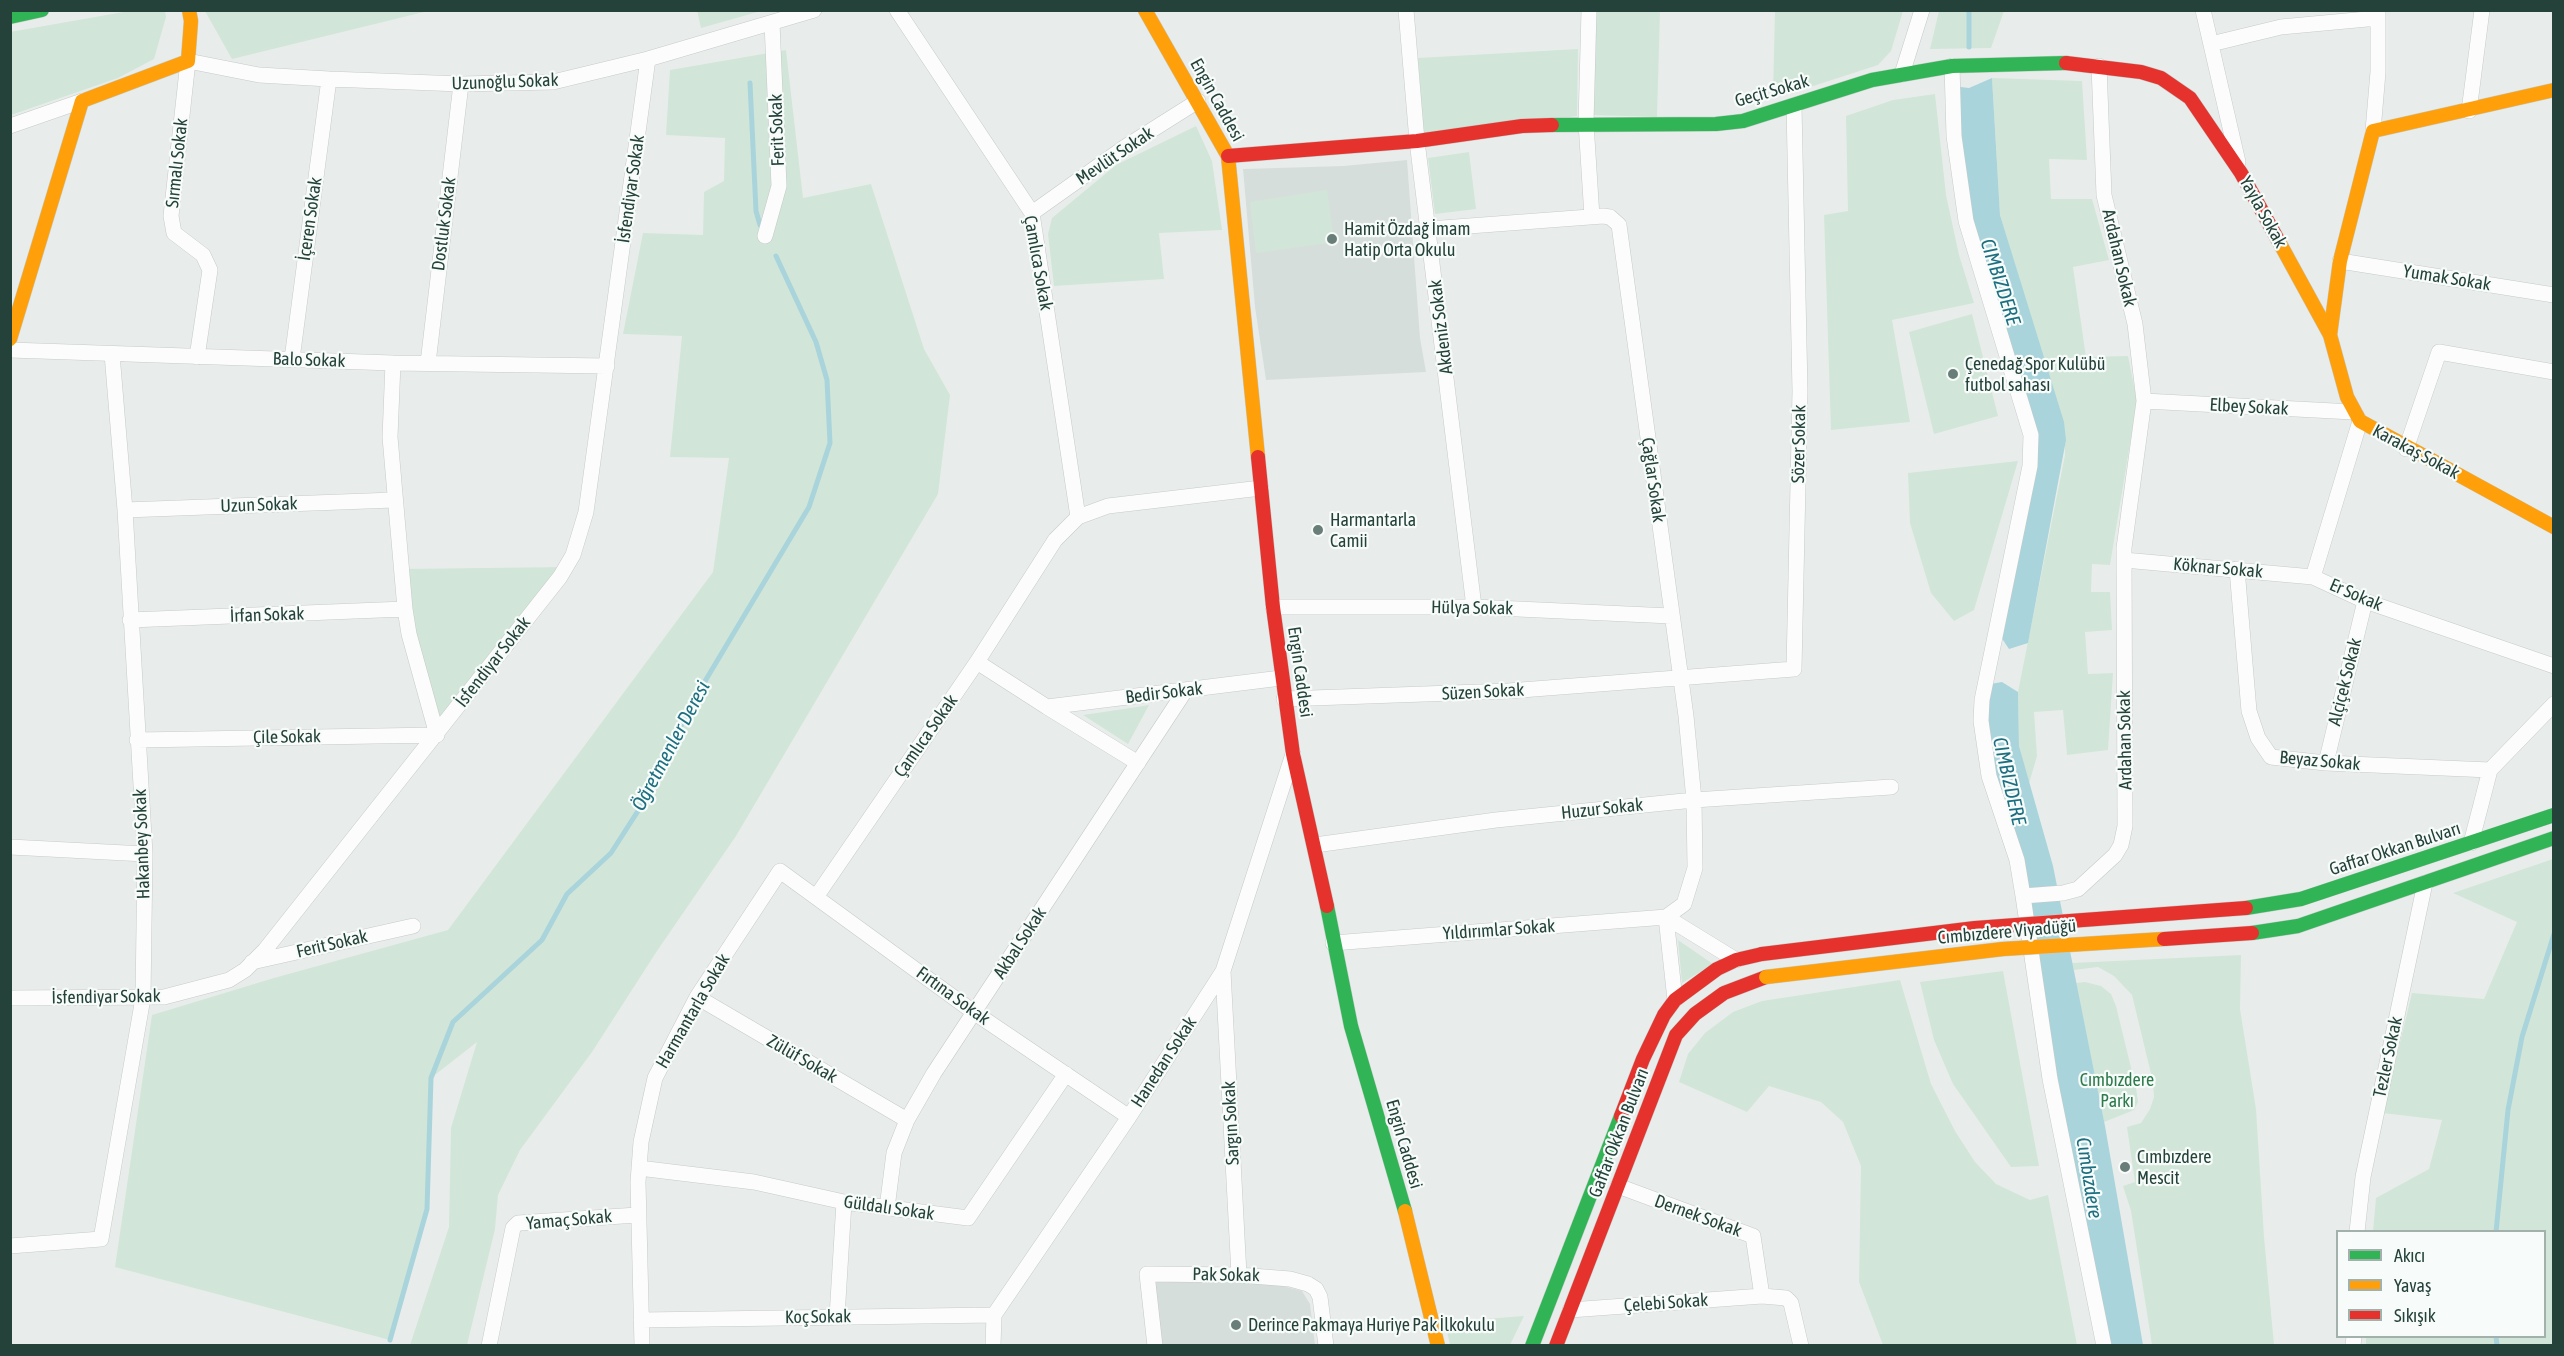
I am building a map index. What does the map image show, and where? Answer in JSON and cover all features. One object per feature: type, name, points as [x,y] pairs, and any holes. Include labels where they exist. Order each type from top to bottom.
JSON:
[{"type":"main road","points":[[10,17],[42,10]]},
{"type":"main road","name":"Engin Caddesi","points":[[1145,10],[1228,156],[1273,607],[1293,754],[1315,845],[1351,1026],[1398,1184],[1438,1346]]},
{"type":"main road","points":[[10,339],[82,102],[188,61],[190,16]]},
{"type":"main road","name":"Geçit Sokak","points":[[1228,156],[1418,141],[1522,126],[1586,123],[1716,124],[1761,117],[1840,89],[1902,74],[2007,61],[2099,66],[2141,72],[2160,78],[2176,87],[2199,109],[2241,173]]},
{"type":"main road","points":[[2330,335],[2340,261],[2373,130],[2469,111],[2553,90]]},
{"type":"main road","name":"Yayla Sokak","points":[[2241,173],[2330,335]]},
{"type":"main road","name":"Karakaş Sokak","points":[[2330,335],[2356,417],[2406,449],[2553,526]]},
{"type":"main road","name":"Gaffar Okkan Bulvarı","points":[[2246,908],[2301,899],[2553,815]]},
{"type":"main road","points":[[2425,883],[2553,838]]},
{"type":"main road","name":"Cımbızdere Viyadüğü","points":[[1766,977],[2003,949],[2252,933],[2298,926],[2425,883]]},
{"type":"main road","name":"Cımbızdere Viyadüğü","points":[[1736,960],[1762,954],[1975,928],[2246,908]]},
{"type":"main road","name":"Gaffar Okkan Bulvarı","points":[[1532,1346],[1656,1028],[1675,1000],[1717,969],[1736,960]]},
{"type":"main road","name":"Gaffar Okkan Bulvarı","points":[[1556,1346],[1676,1035],[1695,1014],[1724,993],[1766,977]]},
{"type":"street","name":"Uzunoğlu Sokak","points":[[188,61],[259,75],[461,84],[553,82],[648,59],[814,10]]},
{"type":"street","name":"Çamlıca Sokak","points":[[897,10],[1032,213],[1078,517]]},
{"type":"street","name":"Akdeniz Sokak","points":[[1406,10],[1418,141],[1474,608]]},
{"type":"street","points":[[1589,10],[1586,123],[1592,217]]},
{"type":"street","points":[[1902,74],[1922,10]]},
{"type":"street","name":"Yayla Sokak","points":[[2203,10],[2241,173]]},
{"type":"street","points":[[2469,111],[2482,10]]},
{"type":"street","points":[[2211,44],[2281,27],[2378,14],[2378,72],[2373,130]]},
{"type":"street","name":"Ferit Sokak","points":[[765,236],[779,186],[772,23]]},
{"type":"street","name":"İsfendiyar Sokak","points":[[10,998],[164,997],[229,980],[265,950],[560,577],[573,555],[586,512],[648,59]]},
{"type":"street","name":"Sırmalı Sokak","points":[[188,61],[171,216],[174,233],[203,255],[210,270],[197,357]]},
{"type":"street","points":[[1952,66],[1954,136],[1966,221],[2031,435],[2030,466],[1982,700],[1981,721],[1989,776],[2017,860],[2052,1089],[2104,1346]]},
{"type":"street","name":"Ardahan Sokak","points":[[2023,896],[2063,893],[2078,889],[2115,855],[2124,836],[2124,560],[2128,508],[2144,401],[2135,324],[2104,195],[2099,66]]},
{"type":"street","name":"İçeren Sokak","points":[[291,359],[330,79]]},
{"type":"street","name":"Dostluk Sokak","points":[[428,363],[461,84]]},
{"type":"street","name":"Mevlüt Sokak","points":[[1032,213],[1125,147],[1198,100]]},
{"type":"street","points":[[10,126],[82,102]]},
{"type":"street","name":"Sözer Sokak","points":[[1681,678],[1794,669],[1800,391],[1794,106]]},
{"type":"street","name":"Çağlar Sokak","points":[[1429,230],[1592,217],[1610,217],[1619,225],[1681,678],[1694,800],[1695,868],[1684,904],[1666,917]]},
{"type":"street","name":"Yumak Sokak","points":[[2340,261],[2553,295]]},
{"type":"street","name":"Balo Sokak","points":[[10,350],[393,363],[607,366]]},
{"type":"street","points":[[2406,449],[2439,352],[2553,372]]},
{"type":"street","name":"Hakanbey Sokak","points":[[10,1246],[101,1239],[143,998],[145,854],[136,740],[125,510],[112,354]]},
{"type":"street","points":[[393,363],[390,416],[394,500],[405,609],[408,634],[437,735]]},
{"type":"street","name":"Elbey Sokak","points":[[2144,401],[2356,417]]},
{"type":"street","name":"Er Sokak","points":[[2356,417],[2313,577],[2365,601],[2553,666]]},
{"type":"street","name":"Çamlıca Sokak","points":[[816,897],[977,662],[1056,540],[1078,517],[1108,506],[1261,488]]},
{"type":"street","name":"Uzun Sokak","points":[[125,510],[394,500]]},
{"type":"street","name":"Köknar Sokak","points":[[2124,560],[2313,577]]},
{"type":"street","name":"Beyaz Sokak","points":[[2237,569],[2248,711],[2258,738],[2271,757],[2326,763],[2490,770]]},
{"type":"street","name":"Alçiçek Sokak","points":[[2326,763],[2365,601]]},
{"type":"street","name":"Hülya Sokak","points":[[1273,607],[1474,608],[1671,616]]},
{"type":"street","name":"İrfan Sokak","points":[[130,620],[405,609]]},
{"type":"street","points":[[977,662],[1138,763]]},
{"type":"street","name":"Bedir Sokak","points":[[1047,707],[1281,678]]},
{"type":"street","name":"Süzen Sokak","points":[[1284,699],[1508,692],[1681,678]]},
{"type":"street","name":"Akbal Sokak","points":[[887,1208],[894,1153],[907,1120],[940,1064],[1185,691]]},
{"type":"street","points":[[2471,843],[2490,770],[2553,704]]},
{"type":"street","name":"Çile Sokak","points":[[136,740],[437,735]]},
{"type":"street","name":"Hanedan Sokak","points":[[994,1314],[1129,1117],[1223,970],[1293,754]]},
{"type":"street","name":"Huzur Sokak","points":[[1315,845],[1496,820],[1694,800],[1891,787]]},
{"type":"street","points":[[10,847],[145,854]]},
{"type":"street","name":"Fırtına Sokak","points":[[780,871],[975,1013],[1129,1117]]},
{"type":"street","name":"Harmantarla Sokak","points":[[642,1346],[637,1215],[639,1168],[646,1111],[655,1078],[697,997],[780,871]]},
{"type":"street","name":"Tezler Sokak","points":[[2357,1230],[2363,1177],[2425,883]]},
{"type":"street","points":[[1666,917],[1736,960]]},
{"type":"street","points":[[1666,917],[1675,1000]]},
{"type":"street","name":"Yıldırımlar Sokak","points":[[1333,943],[1666,917]]},
{"type":"street","name":"Ferit Sokak","points":[[252,962],[412,926]]},
{"type":"street","name":"Sargın Sokak","points":[[1223,970],[1239,1275]]},
{"type":"street","name":"Zülüf Sokak","points":[[697,997],[907,1120]]},
{"type":"street","name":"Güldalı Sokak","points":[[639,1168],[754,1182],[844,1202],[968,1218],[1066,1074]]},
{"type":"street","name":"Dernek Sokak","points":[[1618,1186],[1753,1236],[1762,1296]]},
{"type":"street","points":[[837,1317],[844,1202]]},
{"type":"street","name":"Yamaç Sokak","points":[[489,1346],[513,1228],[518,1223],[637,1215]]},
{"type":"street","name":"Pak Sokak","points":[[1155,1346],[1147,1274],[1239,1275],[1290,1279],[1316,1289],[1320,1297],[1326,1346]]},
{"type":"street","points":[[1762,1296],[1786,1298],[1791,1303],[1801,1346]]},
{"type":"street","name":"Çelebi Sokak","points":[[1570,1310],[1762,1296]]},
{"type":"street","points":[[993,1346],[994,1314]]},
{"type":"street","name":"Koç Sokak","points":[[641,1320],[994,1314]]},
{"type":"shaded area","name":"Hamit Özdağ İmam Hatip Orta Okulu","points":[[1407,160],[1420,338],[1426,372],[1266,380],[1255,307],[1243,169],[1343,166]]},
{"type":"shaded area","name":"Derince Pakmaya Huriye Pak İlkokulu","points":[[1235,1281],[1275,1284],[1302,1291],[1310,1304],[1315,1345],[1162,1345],[1155,1282]]},
{"type":"green space","points":[[205,10],[428,11],[232,59]]},
{"type":"green space","points":[[697,10],[761,10],[761,11],[701,28]]},
{"type":"green space","points":[[1775,10],[1903,11],[1891,51],[1878,65],[1801,90],[1773,94]]},
{"type":"green space","points":[[1939,10],[2004,11],[1991,48],[1930,49]]},
{"type":"green space","points":[[129,11],[165,11],[166,17],[154,59],[118,78],[11,115],[10,32]]},
{"type":"green space","points":[[1596,11],[1660,11],[1657,117],[1593,115]]},
{"type":"green space","points":[[1578,49],[1577,116],[1424,135],[1418,58]]},
{"type":"green space","points":[[786,50],[803,198],[871,184],[924,349],[950,395],[938,494],[736,836],[657,951],[592,1052],[520,1150],[498,1195],[495,1229],[467,1345],[410,1345],[449,1227],[451,1128],[477,1042],[431,1078],[427,1209],[390,1340],[115,1267],[152,1015],[274,978],[448,930],[713,572],[729,458],[670,457],[682,336],[623,334],[643,233],[703,235],[704,192],[724,181],[725,138],[666,135],[670,70]]},
{"type":"green space","points":[[1992,78],[2082,81],[2087,160],[2049,159],[2051,199],[2092,199],[2109,260],[2073,267],[2086,357],[2128,356],[2137,401],[2110,565],[2092,564],[2091,592],[2110,592],[2112,630],[2085,632],[2088,674],[2113,673],[2108,750],[2067,755],[2063,710],[2034,712],[2037,756],[2028,787],[2019,746],[2018,692],[2065,455],[2065,432],[2000,215]]},
{"type":"green space","points":[[1935,94],[1946,195],[1959,255],[1974,303],[1892,320],[1910,422],[1831,430],[1824,215],[1848,211],[1846,116],[1893,100]]},
{"type":"green space","points":[[1196,126],[1212,161],[1222,230],[1159,233],[1164,279],[1054,286],[1048,234],[1052,218],[1116,165]]},
{"type":"green space","points":[[1469,152],[1476,209],[1435,214],[1428,158]]},
{"type":"green space","points":[[1327,190],[1334,242],[1256,253],[1250,202]]},
{"type":"green space","name":"Çenedağ Spor Kulübü futbol sahası","points":[[1972,314],[1998,416],[1934,434],[1909,332]]},
{"type":"green space","points":[[2018,461],[1974,610],[1954,621],[1931,593],[1910,523],[1908,473]]},
{"type":"green space","points":[[566,567],[437,735],[401,569]]},
{"type":"green space","points":[[1149,705],[1128,744],[1083,715],[1137,707]]},
{"type":"green space","points":[[2553,859],[2553,1345],[2366,1346],[2366,1338],[2546,1338],[2546,1230],[2373,1230],[2376,1198],[2429,1169],[2442,1120],[2383,1113],[2412,993],[2484,999],[2517,922],[2453,893]]},
{"type":"green space","points":[[1678,940],[1713,964],[1682,983]]},
{"type":"green space","points":[[2241,955],[2240,1009],[2256,1109],[2274,1345],[2152,1345],[2131,1211],[2123,1186],[2135,1182],[2127,1127],[2141,1123],[2150,1109],[2154,1097],[2153,1082],[2132,995],[2114,976],[2098,967],[2074,970],[2072,963]]},
{"type":"green space","points":[[2003,971],[2039,1166],[2011,1167],[1953,1084],[1934,1040],[1920,982]]},
{"type":"green space","points":[[1900,980],[1931,1084],[1955,1131],[1975,1162],[1996,1184],[2030,1200],[2048,1195],[2077,1345],[1883,1345],[1859,1282],[1861,1166],[1843,1122],[1821,1102],[1769,1086],[1747,1112],[1679,1082],[1688,1054],[1705,1033],[1733,1012],[1762,1001]]},
{"type":"green space","name":"Cımbızdere Parkı","points":[[2085,982],[2101,986],[2111,994],[2116,1006],[2138,1102],[2134,1110],[2104,1122],[2076,983]]},
{"type":"green space","points":[[1524,1316],[1510,1345],[1450,1345],[1445,1322]]},
{"type":"water","points":[[1992,78],[2000,215],[2064,422],[2066,440],[2028,643],[2009,649],[1997,631],[2031,450],[1981,275],[1952,86],[1969,88]]},
{"type":"water","name":"Cımbızdere","points":[[2002,682],[2018,692],[2019,746],[2053,866],[2105,1126],[2143,1345],[2104,1345],[2023,896],[1989,776],[1985,685]]},
{"type":"waterway","name":"CIMBIZDERE","points":[[1969,10],[1969,47]]},
{"type":"waterway","name":"Öğretmenler Deresi","points":[[750,83],[756,211],[760,225]]},
{"type":"waterway","name":"Öğretmenler Deresi","points":[[390,1340],[427,1209],[431,1078],[453,1022],[542,940],[567,894],[611,853],[654,786],[689,708],[809,507],[830,443],[827,380],[816,342],[776,256]]},
{"type":"waterway","points":[[2496,1230],[2508,1110],[2522,1037],[2554,934]]},
{"type":"waterway","points":[[2496,1338],[2497,1346]]},
{"type":"traffic: fast","points":[[10,17],[42,10]]},
{"type":"traffic: fast","points":[[1552,125],[1716,124],[1743,121],[1872,80],[1952,66],[2066,63]]},
{"type":"traffic: fast","points":[[2246,908],[2301,899],[2554,815]]},
{"type":"traffic: fast","points":[[2252,933],[2298,926],[2554,838]]},
{"type":"traffic: fast","points":[[1327,906],[1351,1026],[1405,1211]]},
{"type":"traffic: fast","points":[[1532,1346],[1621,1116]]},
{"type":"traffic: slow","points":[[10,339],[82,101],[188,61],[191,21],[189,10]]},
{"type":"traffic: slow","points":[[1145,10],[1228,156],[1258,457]]},
{"type":"traffic: slow","points":[[2330,335],[2340,261],[2373,131],[2554,90]]},
{"type":"traffic: slow","points":[[2278,240],[2330,335],[2347,397],[2360,421],[2554,527]]},
{"type":"traffic: slow","points":[[1766,977],[2003,949],[2164,939]]},
{"type":"traffic: slow","points":[[1405,1211],[1438,1346]]},
{"type":"traffic: jam","points":[[2066,63],[2141,72],[2161,78],[2190,98],[2241,173],[2278,240]]},
{"type":"traffic: jam","points":[[1228,156],[1417,141],[1522,126],[1552,125]]},
{"type":"traffic: jam","points":[[1258,457],[1273,607],[1293,754],[1327,906]]},
{"type":"traffic: jam","points":[[1762,954],[1975,928],[2246,908]]},
{"type":"traffic: jam","points":[[2164,939],[2252,933]]},
{"type":"traffic: jam","points":[[1621,1116],[1643,1059],[1664,1015],[1675,1000],[1717,969],[1736,960],[1762,954]]},
{"type":"traffic: jam","points":[[1556,1346],[1676,1035],[1695,1014],[1724,993],[1766,977]]},
{"type":"place","name":"Hamit Özdağ İmam Hatip Orta Okulu","points":[[1332,239]]},
{"type":"place","name":"Çenedağ Spor Kulübü futbol sahası","points":[[1953,374]]},
{"type":"place","name":"Harmantarla Camii","points":[[1318,530]]},
{"type":"place","name":"Cımbızdere Mescit","points":[[2125,1167]]},
{"type":"place","name":"Derince Pakmaya Huriye Pak İlkokulu","points":[[1236,1325]]}]
